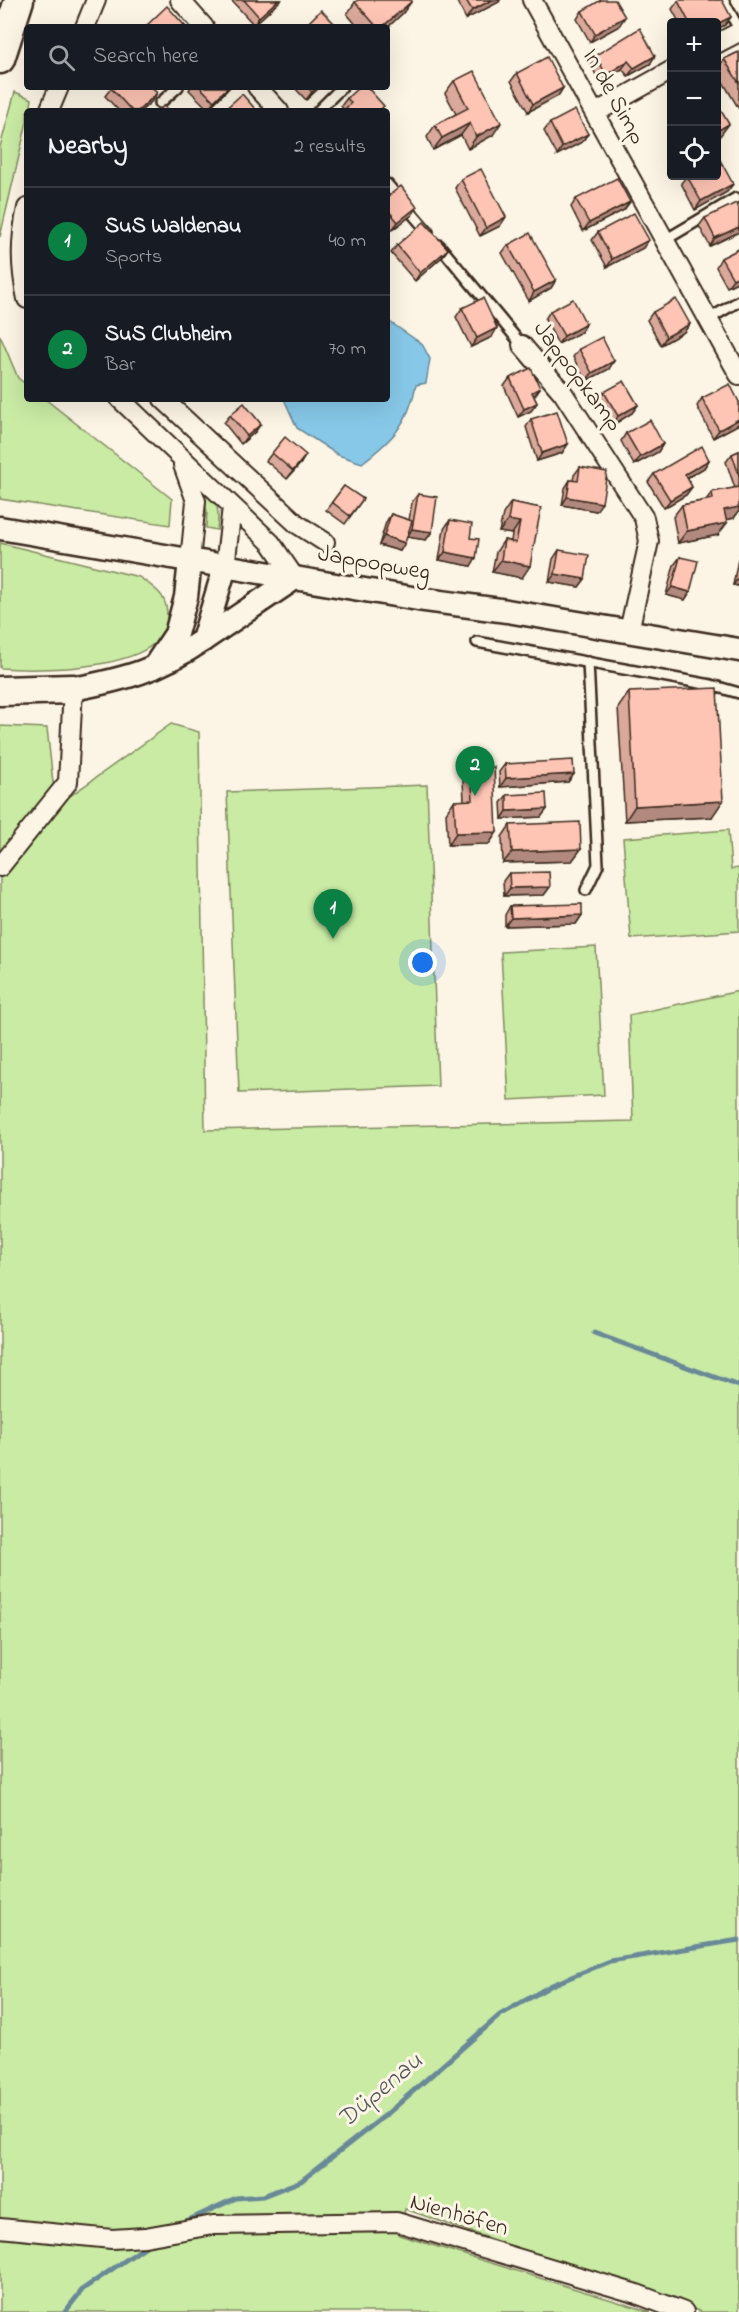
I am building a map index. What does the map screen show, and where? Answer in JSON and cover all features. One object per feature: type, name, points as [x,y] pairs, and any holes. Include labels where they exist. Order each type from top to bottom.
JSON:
[{"type":"main road","points":[[0,59],[19,0]]},
{"type":"main road","points":[[0,691],[73,689]]},
{"type":"street","points":[[86,24],[96,0]]},
{"type":"street","name":"In de Simp","points":[[532,0],[739,375]]},
{"type":"street","points":[[186,2],[202,24]]},
{"type":"street","points":[[721,42],[739,31]]},
{"type":"street","points":[[595,113],[668,72]]},
{"type":"street","points":[[50,108],[59,90]]},
{"type":"street","points":[[260,90],[276,108]]},
{"type":"street","points":[[24,221],[20,238],[20,268],[24,286]]},
{"type":"street","name":"Jappopkamp","points":[[522,345],[575,410],[644,518],[649,541],[629,632]]},
{"type":"street","points":[[0,867],[68,782],[73,689],[115,681],[151,670],[203,640],[295,578],[271,543],[123,402]]},
{"type":"street","name":"Jappopweg","points":[[166,402],[297,524],[325,542]]},
{"type":"street","points":[[151,670],[176,634],[186,597],[196,501],[182,460]]},
{"type":"street","points":[[203,640],[225,567],[232,507]]},
{"type":"street","name":"Jappopweg","points":[[0,528],[225,567],[739,650]]},
{"type":"street","name":"Nienhöfen","points":[[0,2228],[112,2239],[145,2237],[213,2225],[397,2222],[637,2294],[684,2312]]},
{"type":"lane","points":[[723,0],[739,31]]},
{"type":"lane","points":[[160,103],[175,90]]},
{"type":"lane","points":[[321,108],[339,90]]},
{"type":"lane","name":"Jappopkamp","points":[[390,188],[522,345]]},
{"type":"lane","points":[[665,240],[736,198]]},
{"type":"lane","points":[[709,319],[739,301]]},
{"type":"lane","points":[[477,642],[711,685],[739,693]]},
{"type":"lane","points":[[586,890],[598,865],[588,662]]},
{"type":"green space","points":[[15,92],[32,99],[30,108],[24,108],[24,135],[0,237],[0,147]]},
{"type":"green space","points":[[0,335],[18,378],[24,383],[24,402],[49,402],[172,499],[170,525],[0,499]]},
{"type":"green space","points":[[200,487],[211,496],[218,510],[217,530],[206,528],[207,511]]},
{"type":"green space","points":[[0,543],[139,577],[160,594],[166,604],[167,619],[161,636],[145,649],[123,659],[97,665],[41,669],[0,668]]},
{"type":"green space","points":[[171,724],[199,732],[205,1130],[633,1121],[629,1015],[739,991],[739,2312],[702,2312],[405,2209],[399,2235],[651,2312],[0,2312],[0,726],[47,728],[53,782],[70,796]]},
{"type":"green space","points":[[427,785],[438,1086],[239,1093],[227,792]]},
{"type":"green space","points":[[728,830],[731,869],[739,868],[739,931],[631,939],[623,838]]},
{"type":"green space","points":[[596,947],[604,1095],[509,1100],[501,952]]},
{"type":"water","points":[[390,322],[422,344],[430,359],[426,383],[416,385],[409,411],[398,430],[362,463],[338,455],[297,428],[285,402],[390,402]]},
{"type":"building","points":[[244,0],[278,0],[259,17]]},
{"type":"building","points":[[358,0],[412,1],[385,24],[374,24],[355,2]]},
{"type":"building","points":[[466,0],[492,0],[472,10]]},
{"type":"building","points":[[601,0],[615,0],[625,17],[595,34],[582,11]]},
{"type":"building","points":[[722,0],[731,17],[721,22],[721,18],[687,18],[678,1]]},
{"type":"building","points":[[167,6],[183,24],[148,24]]},
{"type":"building","points":[[321,10],[335,24],[307,24]]},
{"type":"building","points":[[640,28],[655,56],[634,68],[628,61],[606,75],[596,55]]},
{"type":"building","points":[[739,52],[739,83],[724,59]]},
{"type":"building","points":[[547,57],[563,88],[533,104],[517,73]]},
{"type":"building","points":[[474,71],[501,123],[476,137],[470,123],[442,138],[435,125],[468,108],[454,81]]},
{"type":"building","points":[[113,90],[154,90],[157,93],[141,108],[129,108]]},
{"type":"building","points":[[203,90],[225,90],[214,101]]},
{"type":"building","points":[[356,90],[370,90],[384,106],[382,108],[346,108],[351,103],[347,98]]},
{"type":"building","points":[[242,94],[254,108],[226,108]]},
{"type":"building","points":[[575,110],[588,134],[562,147],[550,123]]},
{"type":"building","points":[[721,111],[729,124],[721,129]]},
{"type":"building","points":[[721,162],[733,184],[701,201],[689,180],[721,180]]},
{"type":"building","points":[[481,169],[506,217],[486,228],[461,179]]},
{"type":"building","points":[[617,178],[630,202],[589,223],[576,199]]},
{"type":"building","points":[[401,186],[417,207],[398,222],[390,213],[390,195]]},
{"type":"building","points":[[736,203],[739,208],[739,227],[715,238],[705,218]]},
{"type":"building","points":[[634,213],[649,240],[612,259],[598,232]]},
{"type":"building","points":[[424,222],[448,249],[420,273],[397,245]]},
{"type":"building","points":[[530,233],[556,280],[534,292],[508,245]]},
{"type":"building","points":[[739,249],[739,276],[733,279],[721,258]]},
{"type":"building","points":[[483,298],[497,328],[477,338],[462,308]]},
{"type":"building","points":[[573,299],[586,324],[564,336],[550,311]]},
{"type":"building","points":[[676,299],[690,324],[666,337],[653,312]]},
{"type":"building","points":[[602,337],[614,361],[592,373],[579,349]]},
{"type":"building","points":[[531,368],[540,388],[532,392],[537,403],[524,409],[510,378]]},
{"type":"building","points":[[624,381],[638,405],[618,416],[604,392]]},
{"type":"building","points":[[730,384],[739,402],[739,419],[719,430],[702,398]]},
{"type":"building","points":[[244,403],[261,424],[247,436],[230,415]]},
{"type":"building","points":[[557,411],[568,444],[542,453],[531,419]]},
{"type":"building","points":[[650,420],[663,444],[640,457],[626,433]]},
{"type":"building","points":[[285,437],[306,455],[293,471],[272,453]]},
{"type":"building","points":[[702,446],[709,460],[685,474],[692,487],[670,500],[654,474]]},
{"type":"building","points":[[739,451],[739,475],[732,454]]},
{"type":"building","points":[[580,467],[607,472],[602,503],[567,497],[570,480],[578,481]]},
{"type":"building","points":[[344,486],[363,499],[350,516],[332,502]]},
{"type":"building","points":[[739,487],[739,507],[724,510],[727,523],[687,531],[682,505],[713,499],[712,492]]},
{"type":"building","points":[[418,494],[437,497],[432,532],[412,529]]},
{"type":"building","points":[[511,502],[541,508],[530,566],[501,560],[504,540],[516,543],[520,522],[508,520]]},
{"type":"building","points":[[391,514],[412,521],[405,543],[384,536]]},
{"type":"building","points":[[450,520],[472,524],[470,538],[479,539],[476,558],[445,552]]},
{"type":"building","points":[[559,550],[589,555],[585,579],[555,574]]},
{"type":"building","points":[[680,557],[698,561],[690,592],[672,587]]},
{"type":"building","points":[[717,688],[723,801],[635,806],[629,692]]},
{"type":"building","points":[[573,760],[574,774],[506,778],[505,764]]},
{"type":"building","points":[[494,767],[497,832],[456,833],[454,801],[473,800],[471,768]]},
{"type":"building","points":[[546,793],[547,809],[507,811],[507,795]]},
{"type":"building","points":[[580,822],[581,849],[512,852],[510,825]]},
{"type":"building","points":[[549,872],[550,887],[510,888],[509,873]]},
{"type":"building","points":[[582,904],[582,915],[511,918],[510,906]]},
{"type":"waterway","points":[[594,1333],[739,1386]]},
{"type":"waterway","name":"Düpenau","points":[[180,2224],[236,2198],[263,2196],[301,2181],[387,2114],[500,2015],[552,1985],[610,1961],[739,1940]]},
{"type":"waterway","name":"Düpenau","points":[[65,2312],[83,2289],[152,2242]]},
{"type":"place","name":"SuS Clubheim","points":[[475,796]]},
{"type":"place","name":"SuS Waldenau","points":[[333,939]]}]
